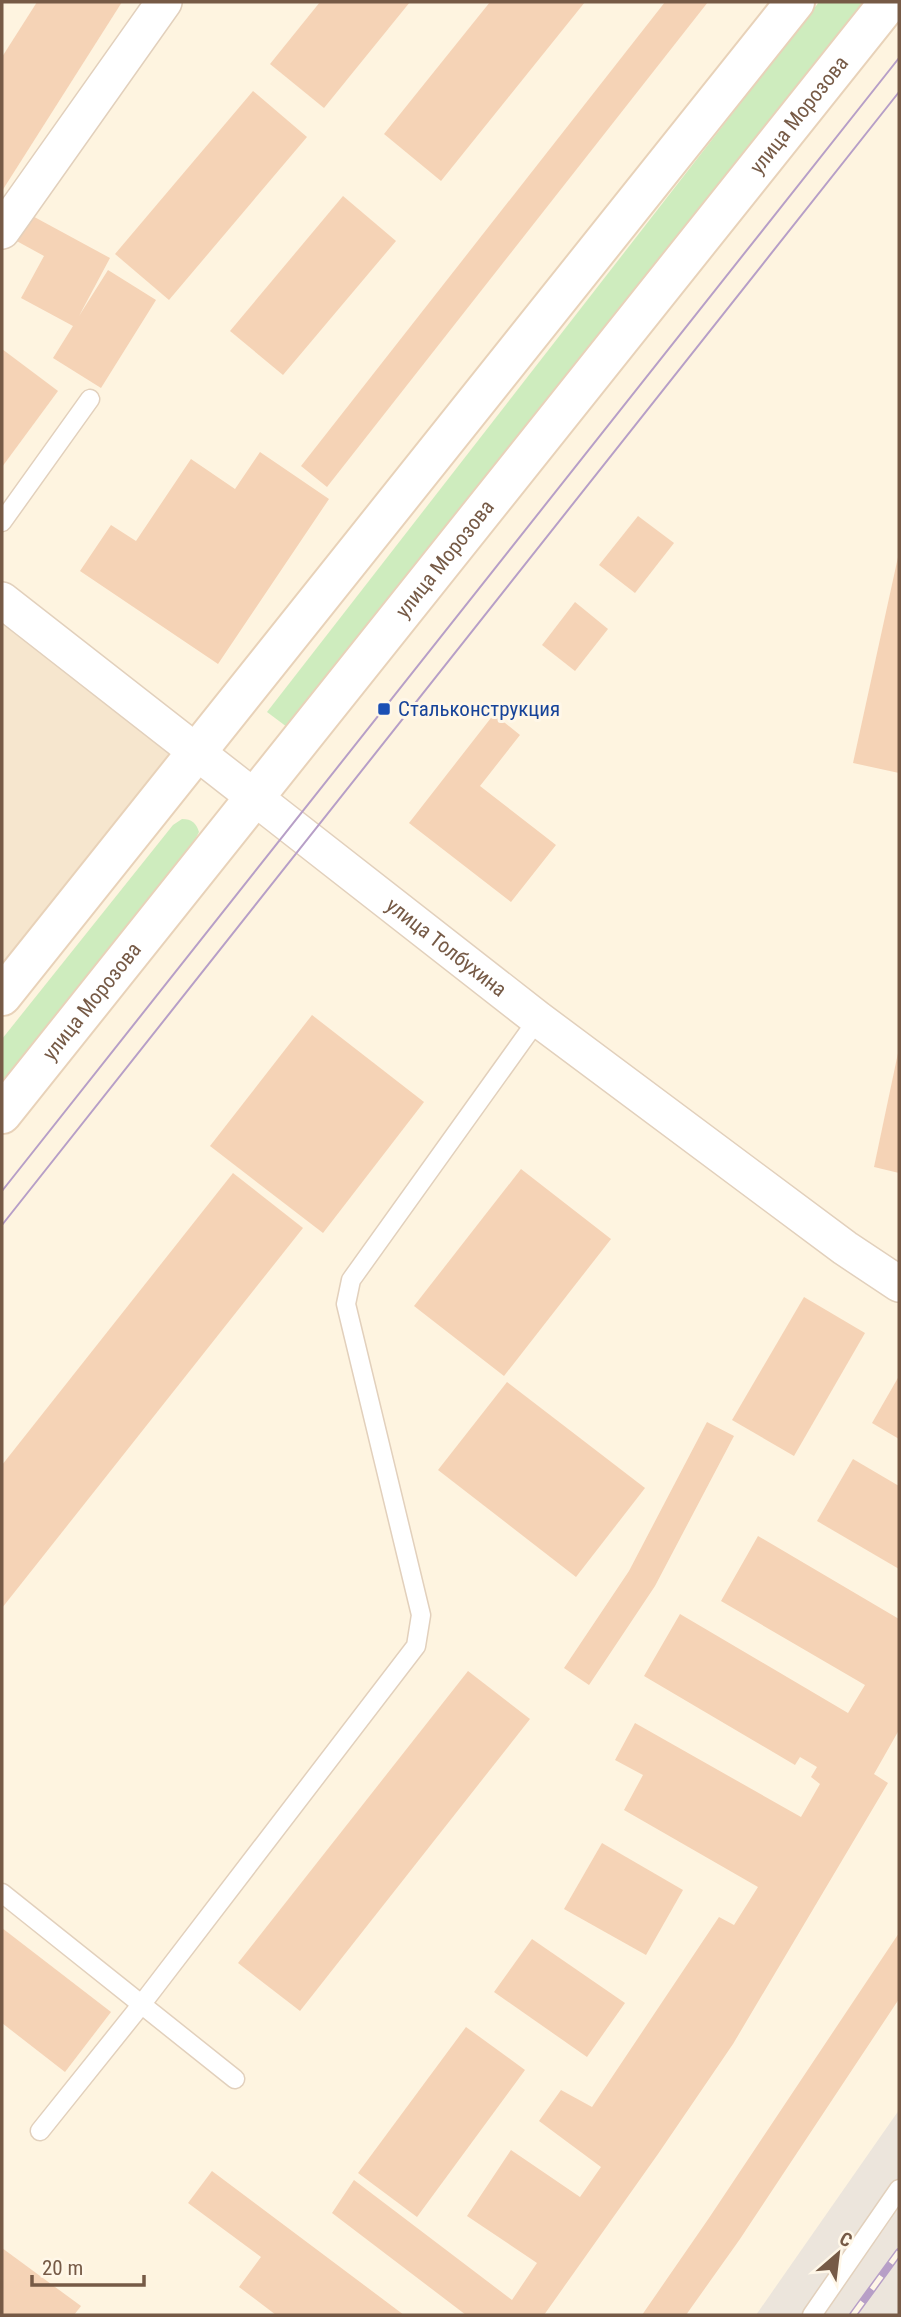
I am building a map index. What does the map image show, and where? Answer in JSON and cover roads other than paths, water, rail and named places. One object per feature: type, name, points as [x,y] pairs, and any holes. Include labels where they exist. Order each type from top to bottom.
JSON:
[{"type":"main road","points":[[2,996],[795,2]]},
{"type":"main road","name":"улица Морозова","points":[[2,1114],[889,2]]},
{"type":"street","points":[[2,231],[164,2]]},
{"type":"street","name":"улица Толбухина","points":[[2,600],[253,799],[538,1019],[845,1248],[899,1284]]},
{"type":"lane","points":[[2,522],[90,399]]},
{"type":"lane","points":[[40,2131],[141,2005],[415,1646],[421,1615],[346,1304],[351,1280],[538,1019]]},
{"type":"lane","points":[[2,1893],[235,2079]]},
{"type":"lane","points":[[811,2315],[899,2189]]},
{"type":"tram line","points":[[2,1191],[899,58]]},
{"type":"tram line","points":[[2,1225],[899,92]]},
{"type":"railway","points":[[853,2315],[899,2252]]},
{"type":"place","name":"Стальконструкция","points":[[384,709]]}]
